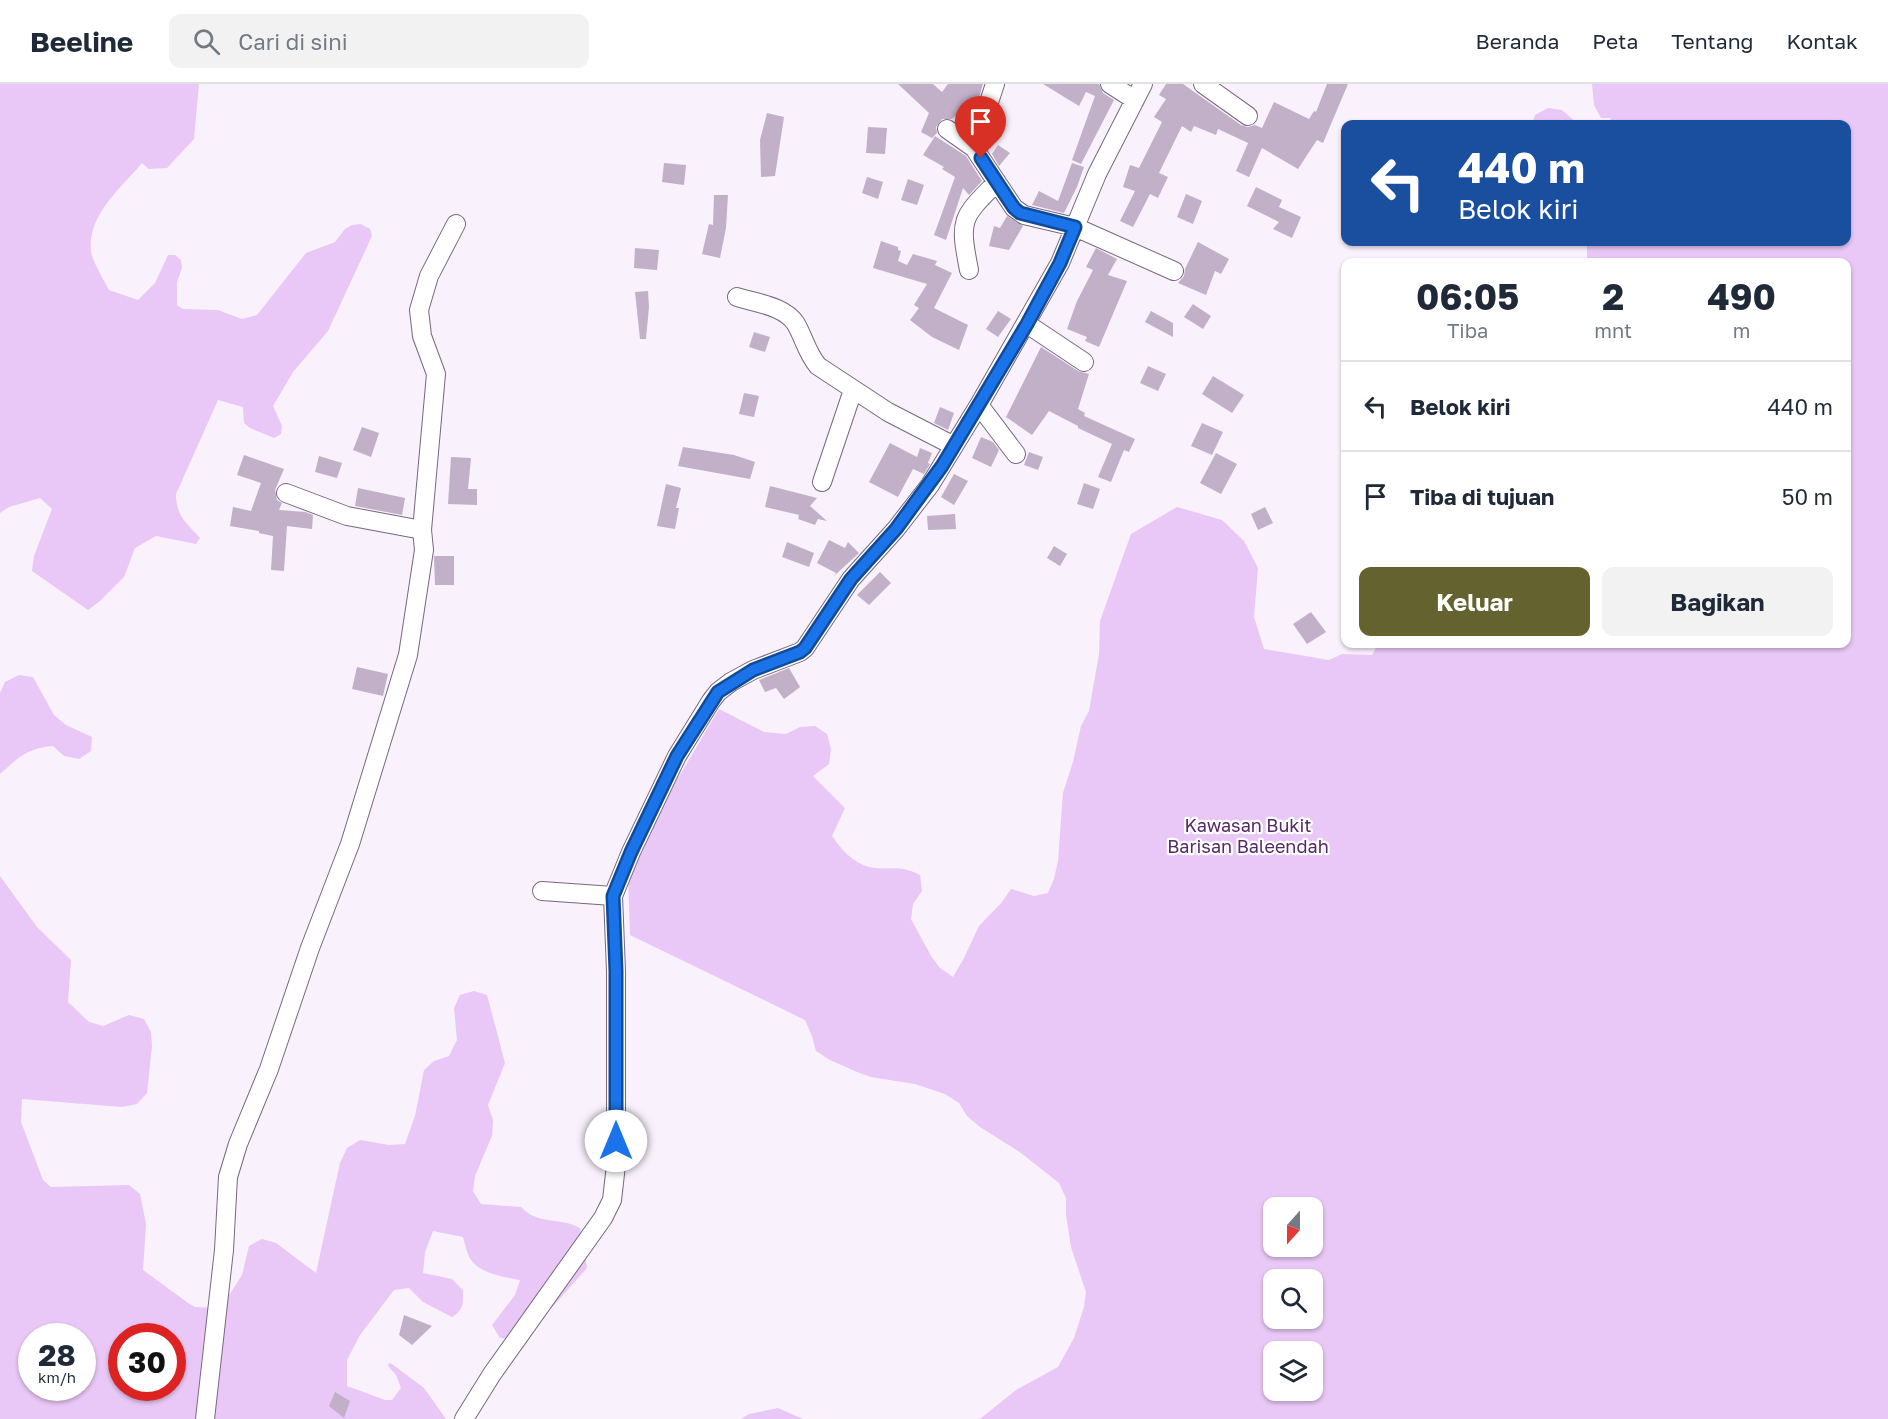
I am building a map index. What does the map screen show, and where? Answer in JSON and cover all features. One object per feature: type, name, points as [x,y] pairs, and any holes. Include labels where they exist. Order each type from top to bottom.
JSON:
[{"type":"street","points":[[974,148],[995,84]]},
{"type":"street","points":[[464,1419],[492,1374],[603,1218],[612,1200],[616,1165],[617,1093],[613,896],[631,852],[677,756],[718,692],[753,670],[805,648],[851,579],[896,529],[930,485],[1027,324],[1060,263],[1097,174],[1139,92],[1110,84]]},
{"type":"street","points":[[1215,88],[1248,116]]},
{"type":"street","points":[[947,129],[974,148],[1014,208],[1020,213],[1075,227],[1174,271]]},
{"type":"street","points":[[969,270],[962,234],[968,213],[997,182]]},
{"type":"street","points":[[205,1419],[224,1250],[228,1177],[237,1144],[268,1069],[310,948],[350,844],[408,655],[424,550],[422,530],[436,374],[422,336],[419,310],[429,276],[456,224]]},
{"type":"street","points":[[737,297],[786,313],[797,326],[806,348],[818,366],[888,412],[954,446]]},
{"type":"street","points":[[1027,324],[1084,362]]},
{"type":"street","points":[[822,482],[853,390]]},
{"type":"street","points":[[979,405],[1016,454]]},
{"type":"street","points":[[286,493],[347,516],[422,530]]},
{"type":"street","points":[[542,891],[613,896]]},
{"type":"green space","points":[[0,84],[199,84],[194,139],[167,168],[149,169],[142,163],[116,192],[94,225],[91,251],[109,290],[138,300],[155,283],[168,255],[175,255],[181,260],[182,268],[177,282],[177,305],[183,309],[218,310],[242,319],[257,315],[306,253],[335,242],[345,229],[352,225],[361,224],[370,229],[372,236],[328,331],[293,372],[273,406],[282,426],[281,434],[274,438],[250,428],[244,423],[243,407],[218,400],[176,494],[180,513],[200,538],[196,544],[156,536],[135,548],[124,577],[88,610],[32,571],[34,556],[52,509],[40,498],[9,507],[0,513]]},
{"type":"green space","name":"Kawasan Bukit Barisan Baleendah","points":[[1592,84],[1888,84],[1888,1419],[980,1419],[1016,1390],[1058,1367],[1074,1338],[1084,1307],[1086,1292],[1071,1247],[1066,1198],[1059,1183],[1021,1153],[980,1127],[967,1116],[959,1103],[945,1094],[915,1084],[871,1077],[830,1060],[816,1051],[805,1020],[630,935],[628,873],[671,790],[719,709],[764,732],[786,734],[800,727],[815,726],[827,734],[831,749],[829,764],[813,776],[845,808],[832,836],[848,855],[863,865],[906,870],[920,875],[922,891],[913,904],[911,919],[931,956],[940,968],[953,977],[979,926],[1011,889],[1034,896],[1048,893],[1058,861],[1063,793],[1081,726],[1089,711],[1099,654],[1100,621],[1131,534],[1177,507],[1222,520],[1244,541],[1258,568],[1254,617],[1264,649],[1329,660],[1342,654],[1372,655],[1376,648],[1851,648],[1851,258],[1587,258],[1587,246],[1851,246],[1851,120],[1610,120],[1611,118],[1601,118],[1594,105]]},
{"type":"green space","points":[[1548,108],[1562,110],[1573,120],[1533,120],[1535,115]]},
{"type":"green space","points":[[19,675],[33,677],[54,715],[66,725],[92,737],[91,751],[79,759],[64,756],[53,746],[36,749],[18,759],[0,774],[0,693],[5,682]]},
{"type":"green space","points":[[0,876],[37,927],[71,960],[68,1002],[89,1022],[103,1026],[129,1015],[144,1019],[151,1032],[152,1046],[147,1093],[137,1104],[122,1107],[22,1099],[21,1122],[43,1180],[51,1187],[129,1185],[140,1194],[146,1224],[143,1270],[195,1307],[221,1308],[242,1275],[249,1246],[262,1239],[276,1243],[316,1273],[340,1163],[347,1148],[360,1140],[389,1145],[405,1144],[415,1116],[424,1070],[434,1061],[449,1056],[457,1040],[454,1008],[460,995],[474,991],[487,995],[505,1063],[488,1105],[493,1120],[492,1136],[475,1176],[473,1191],[481,1204],[521,1207],[527,1213],[542,1219],[580,1228],[587,1268],[524,1339],[500,1338],[492,1325],[515,1295],[520,1280],[481,1269],[468,1255],[463,1237],[433,1231],[425,1252],[423,1273],[452,1279],[463,1290],[461,1309],[452,1317],[423,1302],[409,1288],[394,1290],[360,1335],[347,1360],[347,1386],[385,1400],[392,1400],[401,1388],[396,1375],[388,1366],[389,1363],[392,1364],[424,1388],[446,1419],[0,1419]]},
{"type":"green space","points":[[778,1408],[803,1419],[741,1419],[749,1414]]},
{"type":"building","points":[[898,84],[933,84],[942,92],[948,84],[983,84],[976,107],[968,104],[952,119],[942,119],[936,127],[937,133],[932,138],[921,132],[929,113]]},
{"type":"building","points":[[1043,84],[1099,84],[1103,93],[1114,100],[1081,164],[1072,160],[1095,96],[1086,92],[1079,106]]},
{"type":"building","points":[[1166,84],[1183,84],[1241,125],[1248,127],[1255,125],[1262,128],[1274,102],[1309,119],[1314,111],[1316,112],[1327,84],[1348,84],[1323,143],[1317,140],[1298,169],[1262,148],[1249,177],[1236,171],[1248,143],[1218,129],[1216,135],[1194,126],[1191,132],[1182,126],[1159,173],[1168,177],[1158,198],[1150,194],[1133,227],[1120,221],[1135,191],[1123,187],[1130,165],[1139,168],[1162,122],[1154,117],[1166,99],[1159,95]]},
{"type":"building","points":[[767,113],[784,117],[775,176],[761,177],[760,140]]},
{"type":"building","points":[[868,127],[887,128],[885,154],[866,153]]},
{"type":"building","points":[[935,136],[966,156],[982,181],[969,195],[963,188],[946,240],[934,235],[955,177],[942,169],[944,167],[923,155]]},
{"type":"building","points":[[998,145],[1010,153],[999,166],[992,154]]},
{"type":"building","points":[[664,163],[686,165],[684,185],[662,182]]},
{"type":"building","points":[[1072,163],[1084,167],[1064,213],[1032,205],[1039,191],[1058,201]]},
{"type":"building","points":[[867,177],[883,182],[878,199],[862,193]]},
{"type":"building","points":[[908,179],[924,185],[917,205],[901,200]]},
{"type":"building","points":[[1256,187],[1282,200],[1279,207],[1301,217],[1292,238],[1273,229],[1279,222],[1247,206]]},
{"type":"building","points":[[1186,194],[1202,201],[1193,224],[1177,217]]},
{"type":"building","points":[[714,195],[728,195],[726,228],[720,258],[702,254],[709,224],[713,225]]},
{"type":"building","points":[[1007,216],[1023,226],[1009,250],[989,246],[994,226],[1000,228]]},
{"type":"building","points":[[881,241],[898,247],[901,251],[898,261],[907,265],[913,254],[937,261],[935,265],[952,273],[934,308],[968,325],[959,350],[932,337],[910,320],[919,308],[914,305],[927,284],[873,268]]},
{"type":"building","points":[[1198,242],[1229,259],[1221,274],[1215,271],[1206,295],[1178,283],[1184,276]]},
{"type":"building","points":[[635,248],[659,250],[657,270],[634,268]]},
{"type":"building","points":[[1096,248],[1117,259],[1108,275],[1127,281],[1099,347],[1085,341],[1087,337],[1067,329],[1077,301],[1093,270],[1086,267]]},
{"type":"building","points":[[648,291],[646,339],[640,339],[635,292]]},
{"type":"building","points":[[1193,304],[1211,316],[1203,329],[1184,317]]},
{"type":"building","points":[[998,311],[1011,319],[998,337],[986,329]]},
{"type":"building","points":[[1151,311],[1173,323],[1173,337],[1145,322]]},
{"type":"building","points":[[754,332],[770,337],[765,352],[749,347]]},
{"type":"building","points":[[1041,347],[1078,371],[1089,374],[1078,409],[1085,413],[1084,416],[1135,439],[1129,452],[1124,450],[1111,482],[1098,477],[1112,444],[1049,411],[1032,435],[1006,417]]},
{"type":"building","points":[[1148,366],[1166,374],[1158,391],[1140,383]]},
{"type":"building","points":[[1213,376],[1244,395],[1232,413],[1202,394]]},
{"type":"building","points":[[744,393],[759,396],[754,417],[739,414]]},
{"type":"building","points":[[940,407],[954,413],[948,430],[934,423]]},
{"type":"building","points":[[1202,423],[1223,432],[1212,455],[1191,446]]},
{"type":"building","points":[[362,427],[379,433],[371,457],[353,450]]},
{"type":"building","points":[[981,437],[993,442],[999,450],[991,467],[972,458]]},
{"type":"building","points":[[890,443],[917,457],[920,448],[932,453],[928,463],[930,464],[924,474],[913,469],[898,497],[869,482]]},
{"type":"building","points":[[683,447],[734,455],[755,462],[750,479],[678,466]]},
{"type":"building","points":[[1029,452],[1043,457],[1038,470],[1024,465]]},
{"type":"building","points":[[1216,453],[1237,464],[1221,494],[1200,483]]},
{"type":"building","points":[[244,455],[284,469],[275,490],[277,500],[282,503],[279,510],[305,512],[313,515],[312,529],[287,526],[284,571],[271,570],[273,536],[230,526],[233,507],[251,511],[261,483],[237,475]]},
{"type":"building","points":[[319,456],[342,463],[337,478],[315,472]]},
{"type":"building","points":[[451,457],[471,458],[468,489],[477,489],[477,505],[448,504]]},
{"type":"building","points":[[954,474],[968,481],[954,505],[941,497]]},
{"type":"building","points":[[1084,483],[1100,489],[1093,509],[1077,504]]},
{"type":"building","points":[[666,484],[681,488],[676,508],[679,508],[675,529],[657,526]]},
{"type":"building","points":[[770,486],[817,498],[810,506],[827,521],[818,519],[815,525],[798,519],[799,515],[765,507]]},
{"type":"building","points":[[358,488],[405,498],[402,515],[355,506]]},
{"type":"building","points":[[1265,507],[1273,523],[1258,530],[1251,514]]},
{"type":"building","points":[[955,514],[956,529],[928,530],[927,516]]},
{"type":"building","points":[[829,540],[845,548],[848,542],[859,553],[834,576],[836,573],[817,563]]},
{"type":"building","points":[[787,542],[814,553],[809,567],[782,557]]},
{"type":"building","points":[[1054,546],[1067,554],[1060,566],[1047,558]]},
{"type":"building","points":[[434,556],[454,556],[454,585],[435,585]]},
{"type":"building","points":[[880,572],[891,583],[869,605],[857,595]]},
{"type":"building","points":[[1311,612],[1326,632],[1307,644],[1293,624]]},
{"type":"building","points":[[357,667],[388,674],[383,696],[352,689]]},
{"type":"building","points":[[789,668],[800,687],[784,699],[776,688],[765,692],[759,680]]},
{"type":"building","points":[[404,1315],[432,1326],[412,1345],[399,1335]]},
{"type":"building","points":[[335,1392],[350,1401],[344,1418],[329,1406]]},
{"type":"route","points":[[616,1141],[616,971],[613,896],[631,852],[677,756],[718,692],[753,670],[805,648],[851,579],[896,529],[930,485],[1027,324],[1060,263],[1075,227],[1020,213],[1014,208],[981,158]]}]
